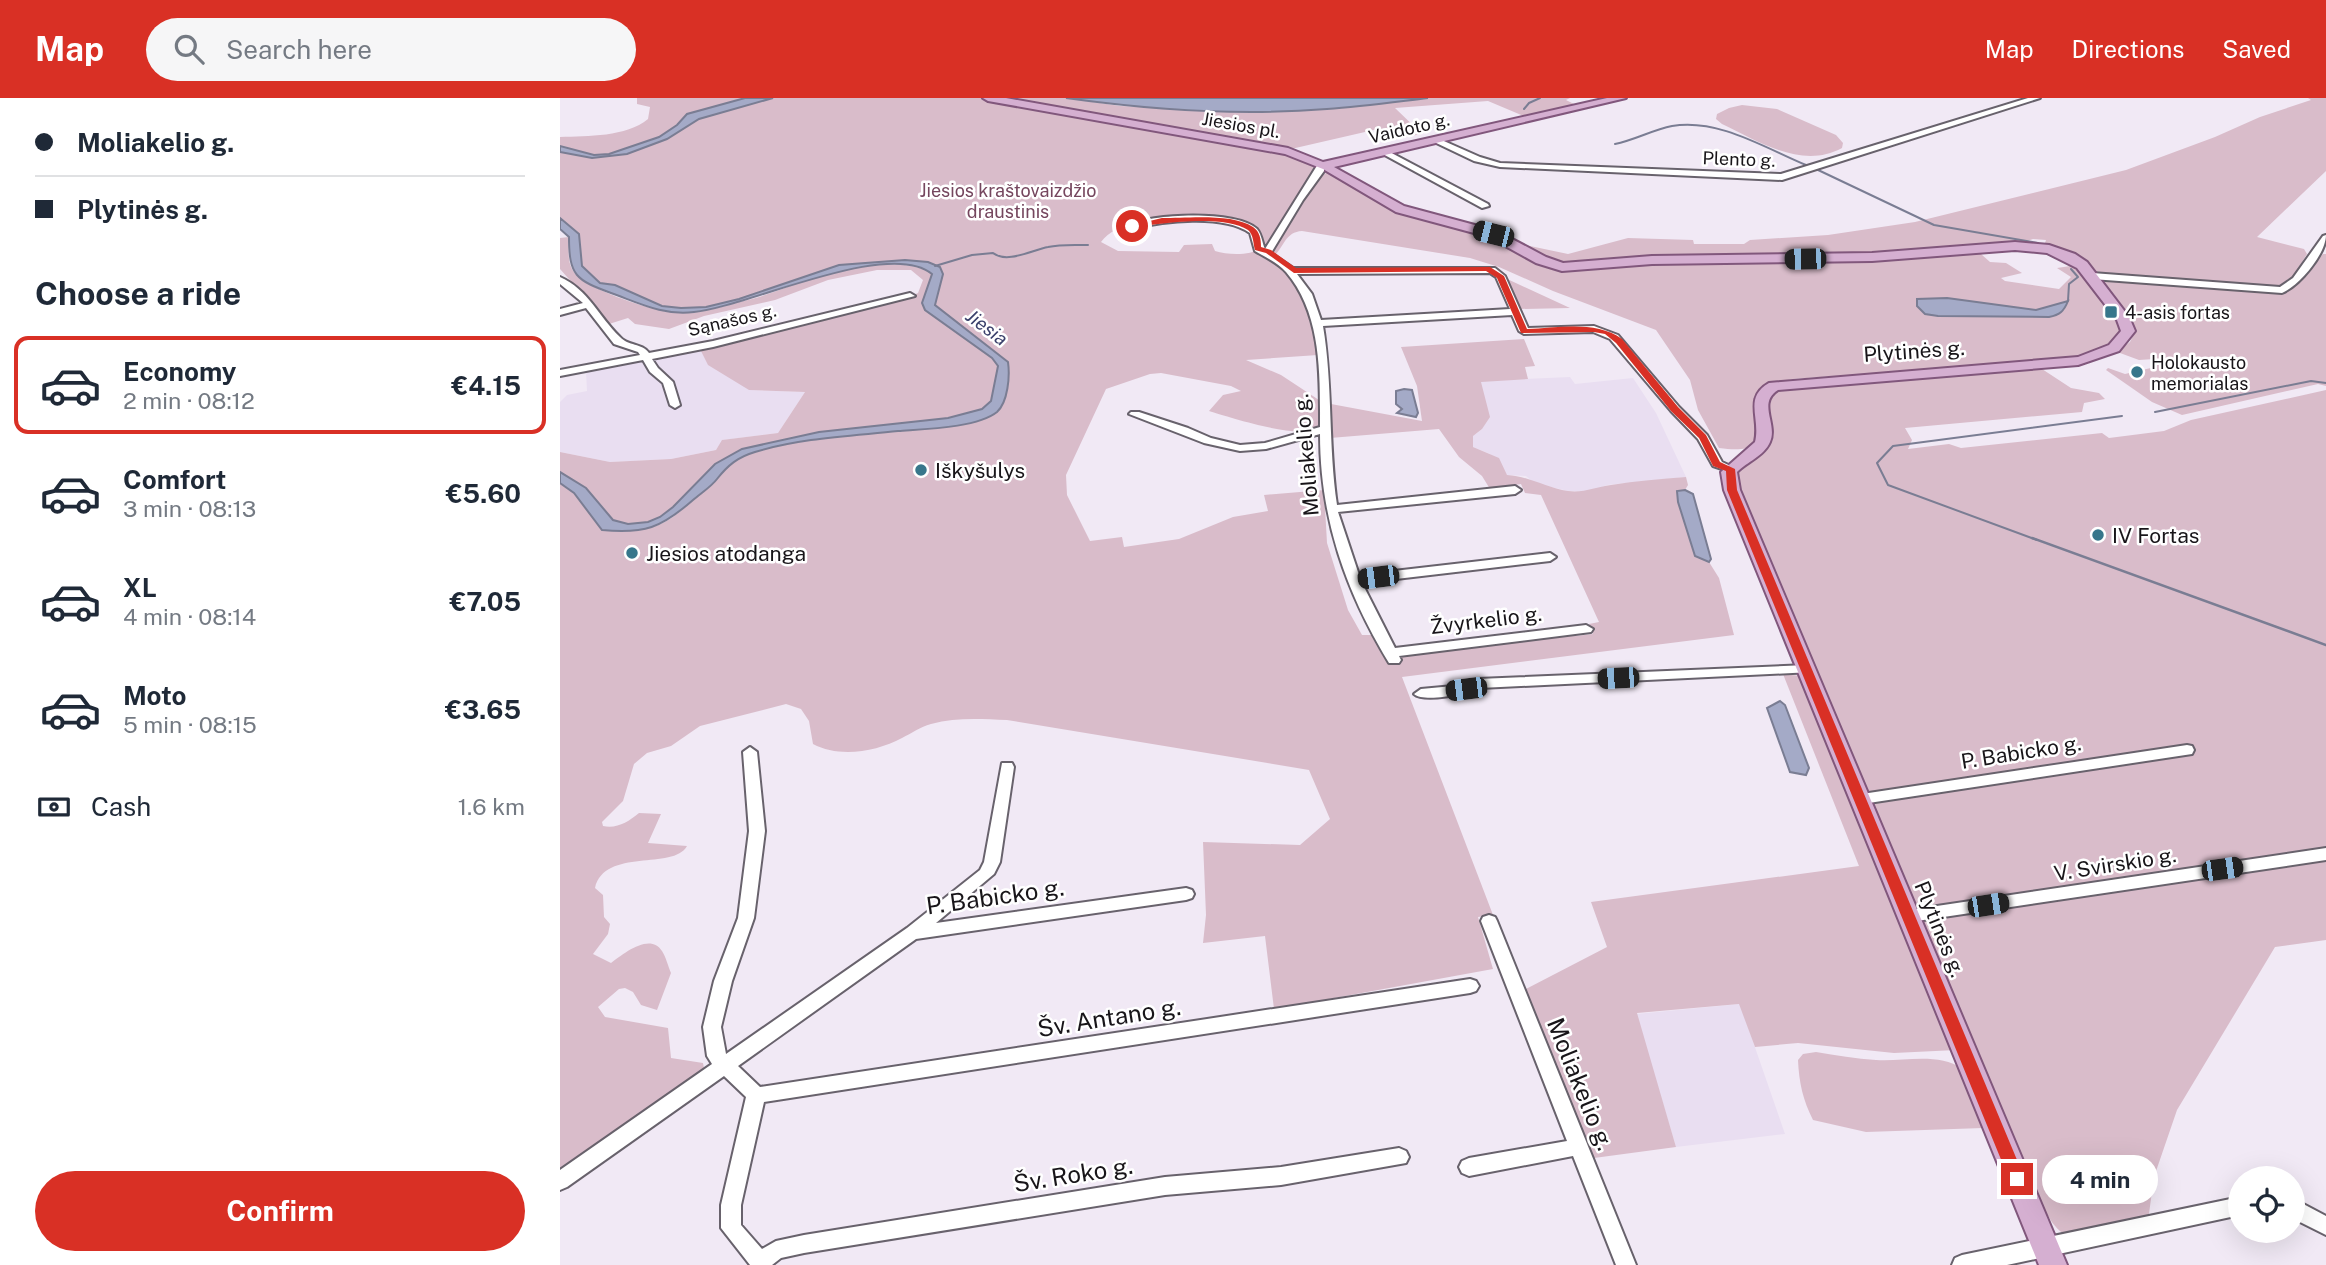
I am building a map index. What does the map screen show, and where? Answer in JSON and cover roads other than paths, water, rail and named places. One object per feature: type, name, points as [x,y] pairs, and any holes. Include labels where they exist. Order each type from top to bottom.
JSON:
[{"type":"main road","name":"Jiesios pl.","points":[[988,98],[1268,147],[1303,155],[1323,165]]},
{"type":"main road","name":"Vaidoto g.","points":[[1323,165],[1621,98]]},
{"type":"main road","name":"Plytinės g.","points":[[1323,165],[1400,209],[1493,234],[1541,260],[1562,267],[1652,260],[1872,257],[2026,246],[2049,249],[2070,257],[2092,276],[2127,326],[2124,341],[2098,356],[2067,363],[1774,386],[1763,393],[1759,401],[1765,432],[1763,442],[1731,469],[1732,490],[2049,1256]]},
{"type":"street","name":"Plento g.","points":[[1434,140],[1497,165],[1782,177],[2036,98]]},
{"type":"street","points":[[1384,151],[1485,206]]},
{"type":"street","points":[[1268,251],[1293,211],[1296,199],[1323,165]]},
{"type":"street","name":"Moliakelio g.","points":[[1132,226],[1162,220],[1218,220],[1251,229],[1256,235],[1258,249],[1268,251],[1294,271],[1305,289],[1318,323],[1331,509],[1343,555],[1353,580],[1392,657]]},
{"type":"street","points":[[2092,276],[2283,290],[2296,280],[2326,238]]},
{"type":"street","points":[[1294,271],[1487,268],[1500,276],[1524,331],[1594,329],[1614,337],[1675,409],[1703,437],[1717,464],[1731,469]]},
{"type":"street","points":[[560,280],[582,296],[618,342],[642,349],[654,370],[668,382],[675,405]]},
{"type":"street","name":"Sąnašos g.","points":[[560,373],[646,357],[910,296]]},
{"type":"street","points":[[560,312],[587,305]]},
{"type":"street","points":[[1318,323],[1517,312]]},
{"type":"street","points":[[1135,414],[1184,429],[1208,441],[1240,448],[1266,446],[1325,429]]},
{"type":"street","points":[[1331,509],[1515,490]]},
{"type":"street","points":[[1353,580],[1550,558]]},
{"type":"street","name":"Žvyrkelio g.","points":[[1392,657],[1586,629]]},
{"type":"street","points":[[1420,694],[1466,689],[1478,684],[1807,669]]},
{"type":"street","name":"P. Babicko g.","points":[[1862,799],[2187,750]]},
{"type":"street","points":[[750,752],[757,831],[746,918],[723,981],[712,1027],[716,1056],[756,1095],[731,1205],[731,1228],[760,1264]]},
{"type":"street","points":[[912,933],[986,874],[992,862],[1007,766]]},
{"type":"street","name":"V. Svirskio g.","points":[[1910,916],[2326,854]]},
{"type":"street","name":"P. Babicko g.","points":[[560,1181],[912,933],[1186,894]]},
{"type":"street","name":"Moliakelio g.","points":[[1489,920],[1626,1265]]},
{"type":"street","name":"Šv. Antano g.","points":[[756,1095],[1470,986]]},
{"type":"street","points":[[1469,1167],[1578,1147]]},
{"type":"street","name":"Šv. Roko g.","points":[[760,1264],[776,1250],[804,1244],[1165,1186],[1281,1176],[1399,1157]]},
{"type":"street","points":[[1962,1265],[2049,1256],[2228,1209]]},
{"type":"street","points":[[2305,1214],[2326,1226]]},
{"type":"water","points":[[745,98],[773,98],[699,119],[667,139],[627,154],[592,158],[560,152],[560,146],[594,155],[609,154],[659,137],[677,125],[687,114]]},
{"type":"water","points":[[1066,98],[1428,98],[1340,108],[1229,112],[1164,109]]},
{"type":"water","points":[[560,218],[579,234],[582,266],[600,283],[615,285],[662,306],[706,307],[739,299],[839,265],[905,260],[928,262],[940,267],[943,274],[935,305],[1008,362],[1004,402],[997,412],[964,425],[826,438],[755,452],[734,462],[715,482],[661,523],[641,530],[602,530],[574,493],[560,483],[560,472],[586,488],[613,520],[628,524],[648,522],[673,507],[715,464],[742,449],[819,432],[948,418],[982,409],[991,401],[998,366],[992,358],[925,310],[922,303],[932,274],[912,265],[884,264],[852,269],[718,307],[694,312],[672,312],[642,304],[582,280],[573,268],[569,237],[560,229]]},
{"type":"water","points":[[1947,298],[2036,310],[2068,301],[2061,312],[2049,317],[1938,316],[1925,314],[1917,306],[1917,299]]},
{"type":"water","points":[[1412,390],[1418,413],[1416,417],[1397,413],[1402,409],[1396,404],[1396,391]]},
{"type":"water","points":[[1685,490],[1693,494],[1711,559],[1709,562],[1695,556],[1678,502],[1677,491]]},
{"type":"water","points":[[1780,701],[1785,705],[1809,768],[1806,775],[1790,772],[1767,708]]},
{"type":"waterway","points":[[1524,109],[1529,103],[1540,98]]},
{"type":"waterway","points":[[1615,144],[1672,126],[1707,126],[1741,136],[1806,165]]},
{"type":"waterway","points":[[1816,169],[1934,225],[2038,243]]},
{"type":"waterway","points":[[935,266],[972,255],[993,253],[1012,257],[1053,246],[1088,245]]},
{"type":"waterway","points":[[2048,254],[2056,258]]},
{"type":"waterway","points":[[2068,301],[2069,284],[2078,277],[2071,269]]},
{"type":"waterway","points":[[2155,412],[2311,381],[2326,383]]},
{"type":"waterway","points":[[2037,540],[1888,485],[1877,463],[1893,446],[2122,416]]},
{"type":"waterway","points":[[2032,538],[2326,645]]},
{"type":"place","name":"4-asis fortas","points":[[2111,312]]},
{"type":"place","name":"Holokausto memorialas","points":[[2137,372]]},
{"type":"place","name":"Iškyšulys","points":[[921,470]]},
{"type":"place","name":"IV Fortas","points":[[2098,535]]},
{"type":"place","name":"Jiesios atodanga","points":[[632,553]]},
{"type":"park label","name":"Jiesios kraštovaizdžio draustinis","points":[[1008,200]]},
{"type":"water label","name":"Jiesia","points":[[987,327]]}]
